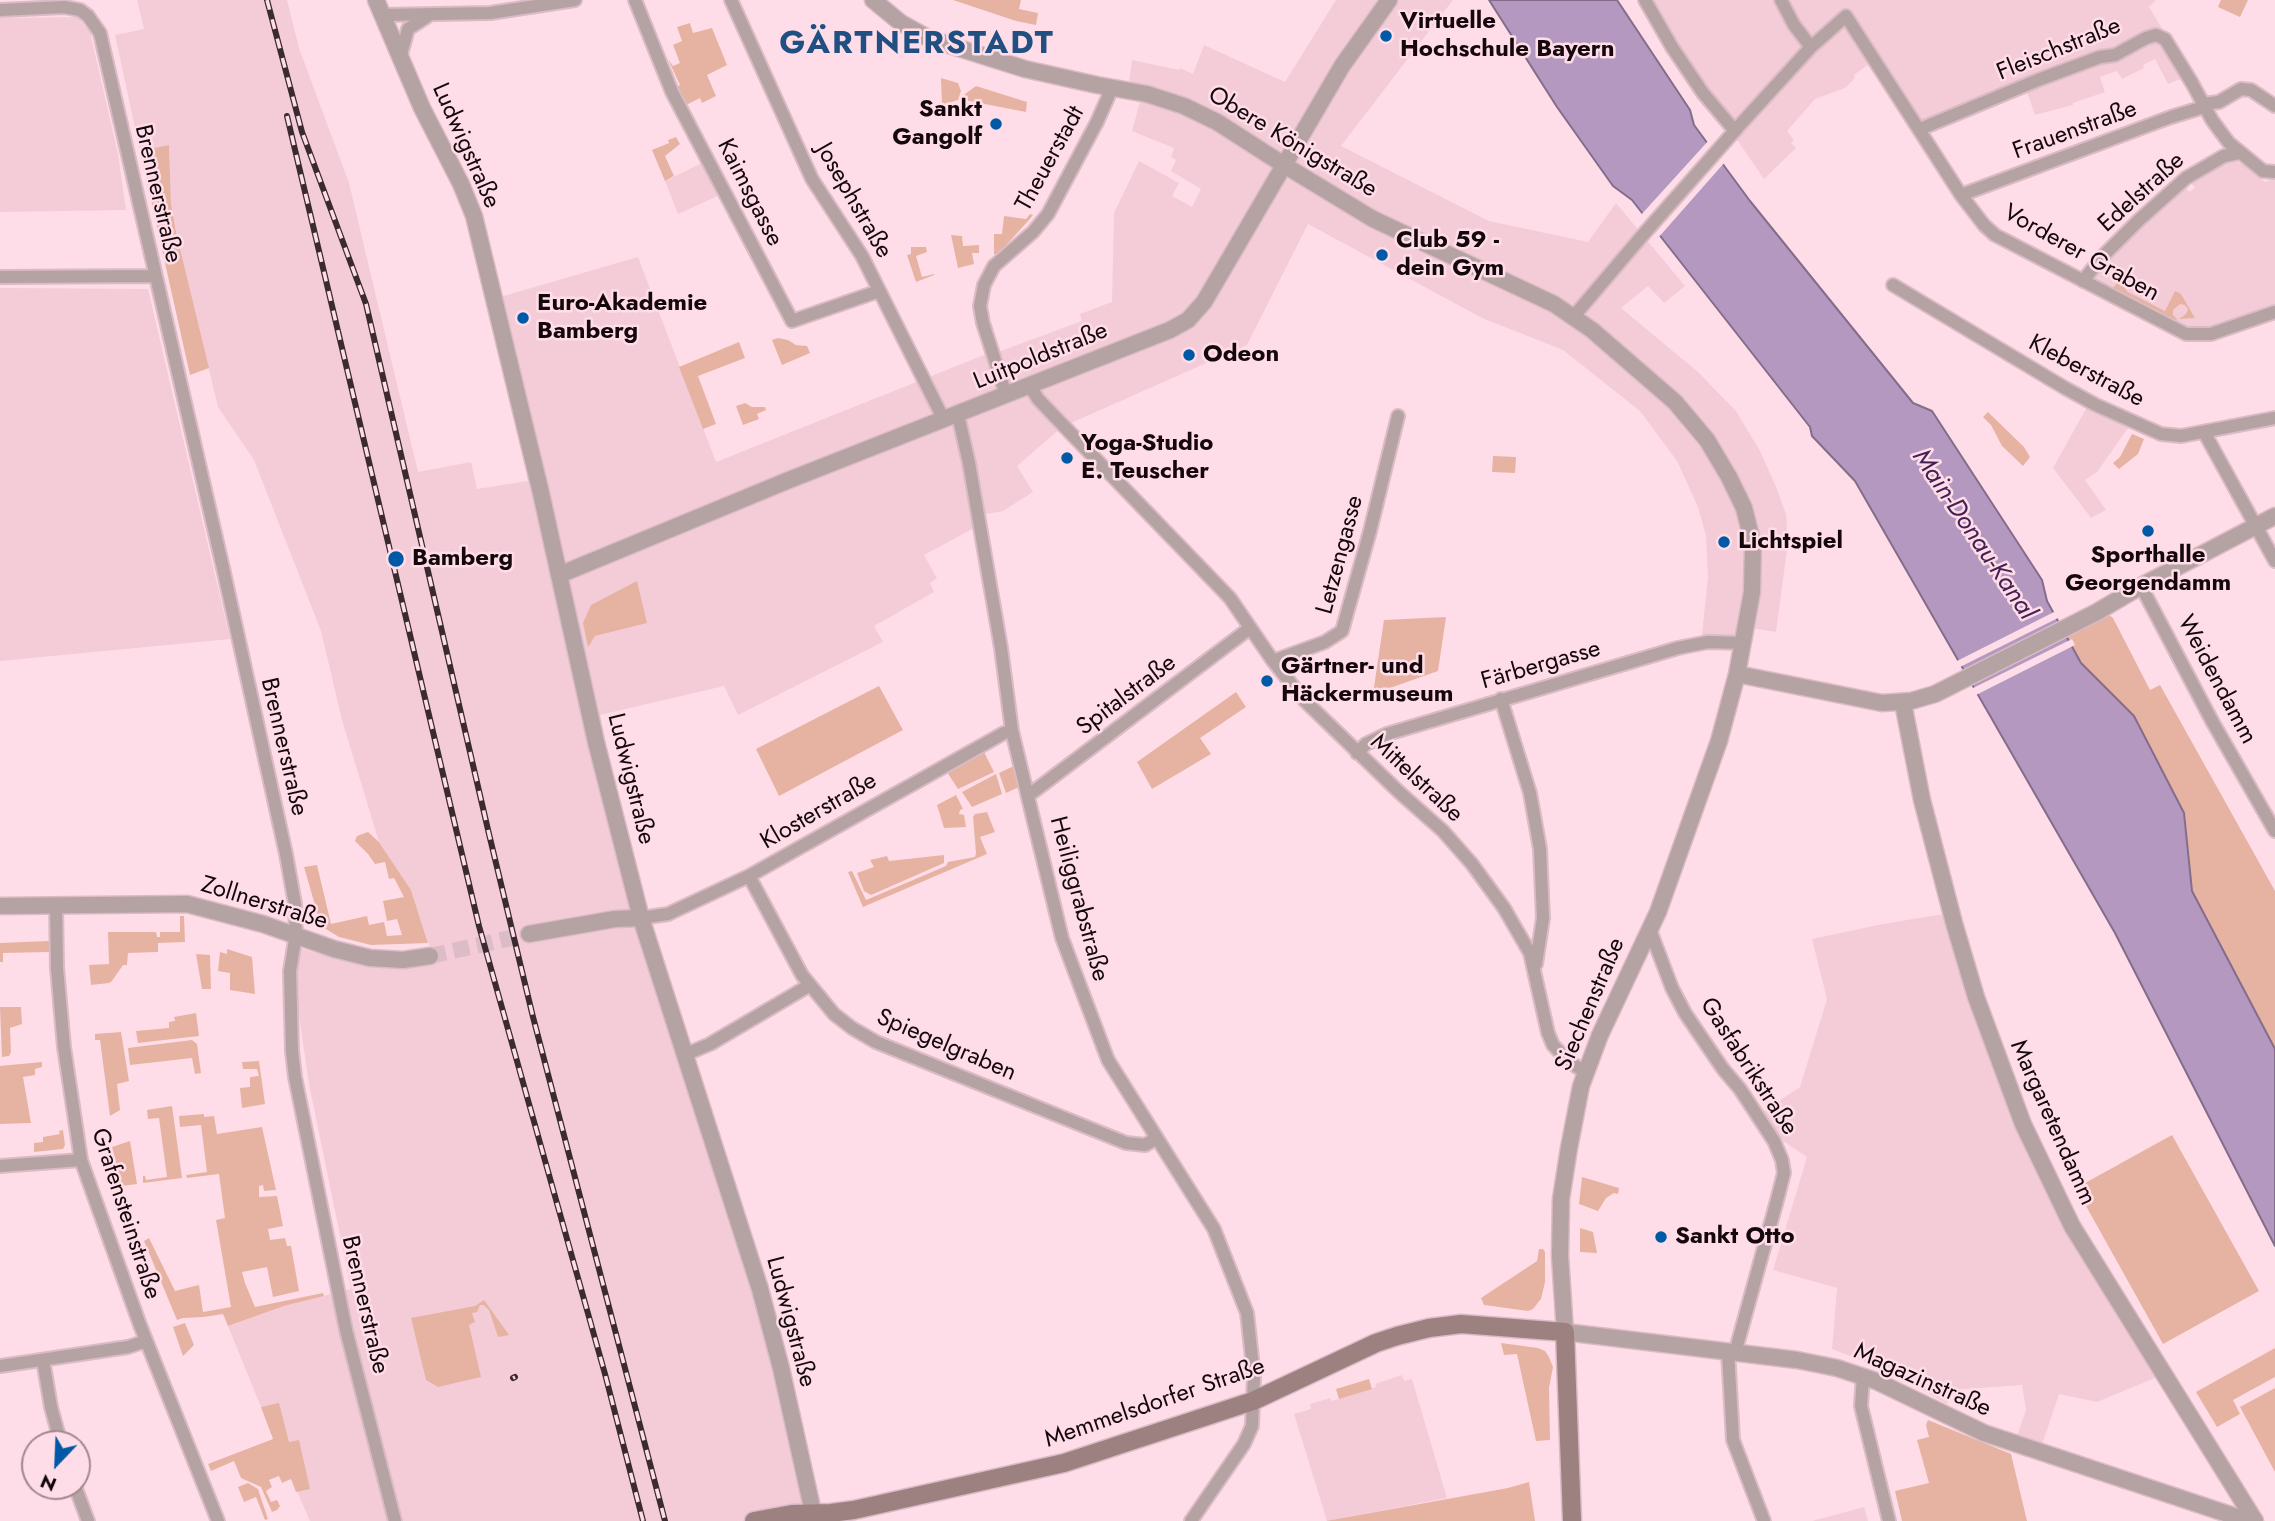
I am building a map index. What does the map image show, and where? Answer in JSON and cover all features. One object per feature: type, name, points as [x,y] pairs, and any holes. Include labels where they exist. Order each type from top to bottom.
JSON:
[{"type":"main road","name":"Memmelsdorfer Straße","points":[[754,1521],[792,1514],[814,1517],[854,1510],[1064,1463],[1253,1401],[1376,1343],[1429,1328],[1477,1324],[1565,1332]]},
{"type":"main road","name":"Siechenstraße","points":[[1565,1332],[1572,1521]]},
{"type":"street","points":[[379,8],[429,16],[490,13],[576,0]]},
{"type":"street","name":"Kaimsgasse","points":[[635,0],[672,92],[792,321],[879,291]]},
{"type":"street","name":"Josephstraße","points":[[731,0],[812,178],[855,243],[951,418]]},
{"type":"street","name":"Obere Königstraße","points":[[873,0],[901,23],[930,39],[1025,69],[1147,94],[1184,106],[1224,126],[1373,219],[1531,292],[1574,316],[1660,388],[1707,440],[1730,477],[1744,508],[1753,544],[1754,566]]},
{"type":"street","name":"Luitpoldstraße","points":[[559,575],[789,480],[1170,330],[1188,320],[1207,297],[1342,66],[1389,0]]},
{"type":"street","points":[[1645,0],[1730,136]]},
{"type":"street","points":[[1574,316],[1811,47],[1794,25],[1781,0]]},
{"type":"street","name":"Brennerstraße","points":[[0,10],[64,7],[80,9],[94,22],[100,33],[286,854],[295,904],[296,934],[290,971],[295,1077],[346,1330],[395,1521]]},
{"type":"street","name":"Ludwigstraße","points":[[379,8],[422,108],[461,184],[474,216],[596,742],[641,918],[760,1289],[781,1368],[814,1517]]},
{"type":"street","points":[[400,58],[408,29],[429,16]]},
{"type":"street","name":"Vorderer Graben","points":[[1811,47],[1846,16],[1961,195],[1984,225],[1996,235],[2176,330],[2197,335],[2211,334],[2275,312]]},
{"type":"street","name":"Fleischstraße","points":[[1920,129],[2038,80],[2100,57],[2115,55],[2146,37],[2156,35],[2165,40],[2212,120],[2239,153],[2269,172]]},
{"type":"street","name":"Theuerstadt","points":[[1006,396],[981,312],[984,285],[994,266],[1033,232],[1048,214],[1112,88]]},
{"type":"street","name":"Frauenstraße","points":[[1961,195],[2203,105],[2219,102],[2241,89],[2251,90],[2275,106]]},
{"type":"street","name":"Edelstraße","points":[[2083,281],[2101,258],[2186,177],[2224,156],[2239,153]]},
{"type":"street","points":[[0,277],[154,276]]},
{"type":"street","name":"Kleberstraße","points":[[1893,285],[2096,405],[2161,433],[2181,436],[2275,418]]},
{"type":"street","name":"Mittelstraße","points":[[1030,386],[1038,399],[1221,588],[1305,701],[1457,845],[1511,919],[1530,953],[1553,1045],[1568,1061],[1585,1072]]},
{"type":"street","name":"Letzengasse","points":[[1273,661],[1325,642],[1342,631],[1398,416]]},
{"type":"street","name":"Heiliggrabstraße","points":[[951,418],[971,474],[1001,648],[1012,731],[1029,795],[1052,904],[1079,987],[1108,1060],[1214,1229],[1247,1313],[1248,1339],[1255,1376],[1252,1426],[1244,1444],[1191,1521]]},
{"type":"street","points":[[2204,432],[2275,561]]},
{"type":"street","points":[[1737,674],[1882,703],[1903,703],[1935,694],[2097,612],[2275,516]]},
{"type":"street","name":"Siechenstraße","points":[[1565,1332],[1560,1256],[1561,1199],[1585,1072],[1650,930],[1719,741],[1737,674],[1751,602],[1754,566]]},
{"type":"street","name":"Weidendamm","points":[[2141,586],[2212,721],[2275,831]]},
{"type":"street","name":"Spitalstraße","points":[[1029,795],[1250,628]]},
{"type":"street","name":"Färbergasse","points":[[1357,753],[1366,744],[1387,734],[1678,648],[1708,642],[1743,643]]},
{"type":"street","points":[[1501,699],[1530,793],[1540,849],[1543,918],[1535,968]]},
{"type":"street","name":"Margaretendamm","points":[[1903,703],[1922,800],[1957,935],[1992,1044],[2023,1124],[2072,1226],[2255,1521]]},
{"type":"street","name":"Klosterstraße","points":[[641,918],[668,914],[749,876],[1004,733],[1012,731]]},
{"type":"street","name":"Spiegelgraben","points":[[749,876],[810,985],[834,1014],[866,1037],[1126,1143],[1145,1145],[1157,1138]]},
{"type":"street","name":"Zollnerstraße","points":[[0,906],[187,904],[370,958],[403,960],[430,956]]},
{"type":"street","name":"Grafensteinstraße","points":[[56,905],[57,968],[64,1047],[81,1160],[146,1341],[218,1521]]},
{"type":"street","points":[[529,934],[615,919],[641,918]]},
{"type":"street","name":"Gasfabrikstraße","points":[[1650,930],[1672,988],[1685,1013],[1747,1099],[1774,1141],[1782,1160],[1784,1173],[1779,1194],[1732,1352],[1732,1440],[1764,1521]]},
{"type":"street","points":[[684,1055],[717,1040],[810,985]]},
{"type":"street","points":[[0,1166],[81,1160]]},
{"type":"street","name":"Magazinstraße","points":[[1565,1332],[1814,1363],[1863,1376],[1984,1433],[2249,1521]]},
{"type":"street","points":[[0,1366],[128,1347],[146,1341]]},
{"type":"street","points":[[43,1360],[57,1430]]},
{"type":"street","points":[[1863,1376],[1861,1406],[1889,1521]]},
{"type":"street","points":[[80,1500],[88,1521]]},
{"type":"shaded area","points":[[137,0],[287,0],[299,48],[349,183],[418,472],[471,462],[477,489],[528,481],[500,297],[638,257],[716,462],[989,353],[990,355],[1082,321],[1080,314],[1112,302],[1114,213],[1139,161],[1179,183],[1172,196],[1192,207],[1201,189],[1171,171],[1176,160],[1171,157],[1174,148],[1132,131],[1142,95],[1128,90],[1132,60],[1179,70],[1180,68],[1193,74],[1204,45],[1285,82],[1336,0],[1453,0],[1341,146],[1489,221],[1588,242],[1616,203],[1685,286],[1664,303],[1648,286],[1621,308],[1698,372],[1736,411],[1760,451],[1777,489],[1786,514],[1788,542],[1776,632],[1740,626],[1737,644],[1701,644],[1708,577],[1706,536],[1698,507],[1677,461],[1640,411],[1563,350],[1482,318],[1308,224],[1247,345],[1062,427],[1017,466],[1033,492],[1003,511],[976,516],[978,526],[924,555],[937,578],[930,583],[934,592],[874,626],[883,642],[738,715],[724,686],[600,715],[644,919],[822,1521],[310,1521],[228,1326],[284,1306],[351,1289],[309,1084],[294,981],[295,947],[373,965],[434,960],[411,890],[379,842],[342,720],[321,631],[254,460],[218,407],[176,232],[171,203],[169,146],[140,151],[115,35],[144,29]]},
{"type":"shaded area","points":[[953,0],[1021,0],[1019,9],[1038,13],[1036,25],[1016,21]]},
{"type":"shaded area","points":[[1640,0],[2156,0],[2149,7],[2190,75],[2168,84],[2155,59],[2122,79],[2117,71],[2100,77],[2105,92],[2073,105],[2035,115],[2023,81],[1918,124],[1876,59],[1854,75],[1855,78],[1845,88],[1815,99],[1787,131],[1796,148],[1764,179]]},
{"type":"shaded area","points":[[2221,0],[2248,0],[2240,17],[2218,7]]},
{"type":"shaded area","points":[[77,17],[90,32],[118,154],[126,210],[0,212],[0,18]]},
{"type":"shaded area","points":[[690,23],[693,33],[712,28],[727,65],[707,75],[716,96],[702,103],[700,98],[682,107],[673,89],[680,85],[668,59],[673,66],[680,63],[673,45],[682,41],[677,27]]},
{"type":"shaded area","points":[[941,78],[958,83],[961,91],[958,100],[942,105]]},
{"type":"shaded area","points":[[976,86],[1027,102],[1026,112],[964,100],[961,102],[965,94]]},
{"type":"shaded area","points":[[676,137],[680,144],[665,156],[674,176],[665,181],[652,150]]},
{"type":"shaded area","points":[[169,145],[171,203],[176,232],[209,368],[190,375],[140,151]]},
{"type":"shaded area","points":[[2232,160],[2246,165],[2265,182],[2275,178],[2275,310],[2198,331],[2173,324],[2090,279],[2184,184],[2189,192],[2195,188],[2192,184],[2200,177]]},
{"type":"shaded area","points":[[704,162],[720,195],[678,214],[665,181]]},
{"type":"shaded area","points":[[1030,214],[1033,215],[1029,220],[998,254],[994,254],[994,234],[1002,234],[1004,216],[1026,219]]},
{"type":"shaded area","points":[[951,235],[962,236],[963,246],[979,245],[979,253],[972,253],[974,264],[958,268]]},
{"type":"shaded area","points":[[911,247],[926,247],[927,252],[916,256],[922,277],[934,275],[916,282],[907,255],[911,254]]},
{"type":"shaded area","points":[[2118,281],[2128,292],[2165,311],[2175,291],[2181,294],[2195,318],[2179,319],[2188,309],[2180,304],[2173,310],[2177,319],[2173,324],[2111,291]]},
{"type":"shaded area","points":[[0,288],[148,289],[230,639],[0,661]]},
{"type":"shaded area","points":[[778,338],[807,346],[810,353],[782,365],[772,340]]},
{"type":"shaded area","points":[[739,342],[745,358],[698,376],[716,424],[703,429],[679,367]]},
{"type":"shaded area","points":[[745,403],[752,407],[765,407],[766,410],[757,414],[759,419],[743,425],[736,406]]},
{"type":"shaded area","points":[[2087,407],[2128,428],[2097,472],[2085,480],[2106,510],[2091,518],[2053,468]]},
{"type":"shaded area","points":[[1988,412],[2024,447],[2030,457],[2023,466],[2002,446],[1991,425],[1983,417]]},
{"type":"shaded area","points":[[2132,434],[2144,439],[2138,454],[2119,469],[2113,463],[2120,457]]},
{"type":"shaded area","points":[[1493,456],[1516,457],[1515,473],[1492,472]]},
{"type":"shaded area","points":[[637,581],[647,623],[595,636],[588,647],[583,623],[591,605]]},
{"type":"shaded area","points":[[2099,607],[2113,618],[2150,690],[2160,685],[2275,891],[2275,1049],[2192,891],[2185,816],[2181,806],[2134,716],[2081,663],[2061,628]]},
{"type":"shaded area","points":[[1446,617],[1438,671],[1373,694],[1384,620]]},
{"type":"shaded area","points":[[879,686],[903,730],[779,796],[756,749]]},
{"type":"shaded area","points":[[1236,692],[1246,707],[1200,738],[1211,754],[1152,789],[1137,762]]},
{"type":"shaded area","points":[[984,752],[994,772],[958,789],[947,772]]},
{"type":"shaded area","points":[[1016,765],[1021,786],[1006,793],[999,773]]},
{"type":"shaded area","points":[[996,774],[1002,794],[972,807],[962,792]]},
{"type":"shaded area","points":[[956,795],[963,809],[959,814],[964,815],[966,827],[944,828],[937,805]]},
{"type":"shaded area","points":[[987,812],[995,832],[980,837],[987,854],[863,907],[848,872],[852,871],[866,900],[946,866],[948,862],[975,857],[973,817],[975,814]]},
{"type":"shaded area","points":[[368,832],[379,842],[411,890],[428,943],[371,945],[339,937],[321,926],[304,867],[317,865],[331,924],[367,916],[369,925],[384,922],[387,936],[402,935],[397,919],[387,921],[383,901],[404,897],[394,878],[389,879],[385,862],[375,864],[355,841],[357,836]]},
{"type":"shaded area","points":[[944,855],[944,863],[871,895],[864,891],[857,873],[874,867],[870,860],[887,856],[889,861]]},
{"type":"shaded area","points":[[1944,914],[1985,1037],[2157,1377],[2097,1402],[2059,1394],[2042,1445],[2017,1436],[2026,1410],[2022,1385],[1952,1390],[1947,1404],[1888,1371],[1832,1349],[1837,1288],[1773,1270],[1807,1157],[1777,1137],[1761,1113],[1800,1087],[1827,999],[1812,939]]},
{"type":"shaded area","points":[[180,916],[184,916],[185,942],[158,943],[158,952],[128,953],[127,965],[123,965],[112,981],[91,985],[89,965],[109,964],[108,932],[156,932],[157,937],[160,937],[160,932],[180,932]]},
{"type":"shaded area","points":[[49,941],[49,952],[3,953],[3,962],[0,962],[0,943]]},
{"type":"shaded area","points":[[227,949],[252,957],[255,994],[230,990],[230,973],[218,971],[220,952],[227,954]]},
{"type":"shaded area","points":[[196,954],[210,955],[211,989],[202,989]]},
{"type":"shaded area","points":[[0,1007],[21,1007],[22,1024],[10,1028],[11,1052],[9,1056],[2,1057]]},
{"type":"shaded area","points":[[196,1013],[199,1036],[138,1043],[136,1031],[169,1028],[169,1022],[175,1021],[174,1017]]},
{"type":"shaded area","points":[[121,1032],[129,1081],[117,1084],[120,1110],[110,1116],[100,1040],[95,1040],[95,1034]]},
{"type":"shaded area","points":[[192,1040],[197,1044],[201,1073],[195,1074],[192,1058],[130,1065],[128,1048]]},
{"type":"shaded area","points":[[259,1061],[265,1104],[242,1108],[240,1088],[250,1087],[250,1077],[259,1076],[257,1069],[243,1069],[242,1062]]},
{"type":"shaded area","points":[[42,1062],[42,1067],[35,1069],[35,1075],[23,1077],[31,1123],[0,1124],[0,1066]]},
{"type":"shaded area","points":[[172,1106],[182,1178],[143,1183],[143,1176],[146,1180],[167,1177],[159,1118],[148,1119],[147,1110]]},
{"type":"shaded area","points":[[204,1114],[204,1117],[214,1116],[217,1134],[262,1127],[276,1190],[264,1191],[263,1185],[259,1186],[259,1197],[277,1196],[283,1226],[268,1229],[270,1240],[285,1238],[287,1246],[291,1246],[299,1291],[273,1297],[267,1267],[242,1272],[255,1307],[323,1293],[324,1296],[284,1306],[228,1326],[223,1314],[177,1320],[144,1241],[149,1238],[175,1291],[199,1285],[203,1312],[231,1307],[216,1220],[225,1218],[219,1174],[187,1178],[186,1175],[207,1172],[201,1125],[180,1127],[179,1116]]},
{"type":"shaded area","points":[[63,1130],[63,1149],[34,1152],[34,1143],[43,1142],[43,1137],[60,1134],[59,1131]]},
{"type":"shaded area","points":[[2172,1135],[2259,1291],[2163,1344],[2076,1188]]},
{"type":"shaded area","points":[[130,1141],[137,1184],[122,1186],[112,1147]]},
{"type":"shaded area","points":[[1582,1177],[1619,1188],[1618,1194],[1614,1193],[1606,1198],[1598,1211],[1579,1204]]},
{"type":"shaded area","points":[[1580,1228],[1593,1232],[1597,1253],[1580,1252]]},
{"type":"shaded area","points":[[1539,1249],[1545,1252],[1545,1282],[1541,1299],[1533,1309],[1528,1311],[1484,1305],[1481,1298],[1537,1261]]},
{"type":"shaded area","points":[[484,1300],[509,1335],[498,1337],[489,1310],[484,1305],[480,1305],[477,1312],[472,1313],[475,1322],[469,1325],[481,1377],[438,1387],[426,1380],[411,1318],[475,1306]]},
{"type":"shaded area","points":[[185,1323],[194,1345],[183,1356],[173,1327]]},
{"type":"shaded area","points":[[1501,1343],[1538,1348],[1545,1351],[1549,1357],[1553,1367],[1549,1388],[1550,1440],[1536,1441],[1517,1354],[1504,1355]]},
{"type":"shaded area","points":[[2275,1348],[2275,1377],[2233,1400],[2240,1414],[2217,1427],[2196,1392]]},
{"type":"shaded area","points":[[1402,1375],[1404,1381],[1412,1379],[1447,1498],[1327,1521],[1294,1414],[1311,1409],[1310,1404],[1330,1398],[1332,1401],[1376,1387],[1375,1384]]},
{"type":"shaded area","points":[[1369,1379],[1372,1389],[1339,1399],[1336,1389]]},
{"type":"shaded area","points":[[2275,1388],[2275,1472],[2240,1407]]},
{"type":"shaded area","points":[[279,1403],[289,1442],[299,1440],[310,1489],[296,1492],[291,1479],[282,1483],[279,1476],[269,1480],[272,1487],[266,1491],[271,1502],[277,1500],[280,1506],[272,1512],[261,1487],[241,1478],[234,1461],[211,1471],[208,1464],[273,1439],[261,1407]]},
{"type":"shaded area","points":[[1928,1420],[2011,1454],[2027,1521],[1902,1521],[1895,1491],[1929,1483],[1917,1440],[1929,1437],[1926,1425]]},
{"type":"shaded area","points":[[1529,1482],[1535,1521],[1326,1521],[1508,1488]]},
{"type":"shaded area","points":[[248,1483],[258,1489],[268,1519],[265,1520],[256,1497],[244,1502],[238,1487]]},
{"type":"shaded area","points":[[1864,1507],[1868,1521],[1812,1521],[1853,1510]]},
{"type":"water","name":"Main-Donau-Kanal","points":[[1489,0],[1617,0],[1690,110],[1694,125],[1750,201],[1913,403],[1932,411],[2042,580],[2047,601],[2081,663],[2134,716],[2184,813],[2192,891],[2275,1049],[2275,1246],[2115,933],[1855,481],[1812,436],[1810,427],[1632,200],[1613,186],[1557,107]]},
{"type":"pier","points":[[1709,140],[1725,162],[1658,238],[1640,216]]},
{"type":"pier","points":[[2056,611],[2060,617],[1958,668],[1955,662]]},
{"type":"pier","points":[[2072,639],[2075,645],[1974,696],[1971,689]]},
{"type":"tunnel","points":[[430,956],[529,934]]},
{"type":"railway","points":[[267,0],[302,132],[366,304],[533,1017],[665,1521]]},
{"type":"railway","points":[[287,116],[479,926],[605,1374],[643,1521]]},
{"type":"place","name":"Virtuelle Hochschule Bayern","points":[[1386,36]]},
{"type":"place","name":"Sankt Gangolf","points":[[996,124]]},
{"type":"place","name":"Club 59 - dein Gym","points":[[1382,255]]},
{"type":"place","name":"Euro-Akademie Bamberg","points":[[523,318]]},
{"type":"place","name":"Odeon","points":[[1189,355]]},
{"type":"place","name":"Yoga-Studio E. Teuscher","points":[[1067,458]]},
{"type":"place","name":"Sporthalle Georgendamm","points":[[2148,531]]},
{"type":"place","name":"Lichtspiel","points":[[1724,542]]},
{"type":"place","name":"Bamberg","points":[[396,559]]},
{"type":"place","name":"Gärtner- und Häckermuseum","points":[[1267,681]]},
{"type":"place","name":"Sankt Otto","points":[[1661,1237]]},
{"type":"district","name":"GÄRTNERSTADT","points":[[917,45]]}]
